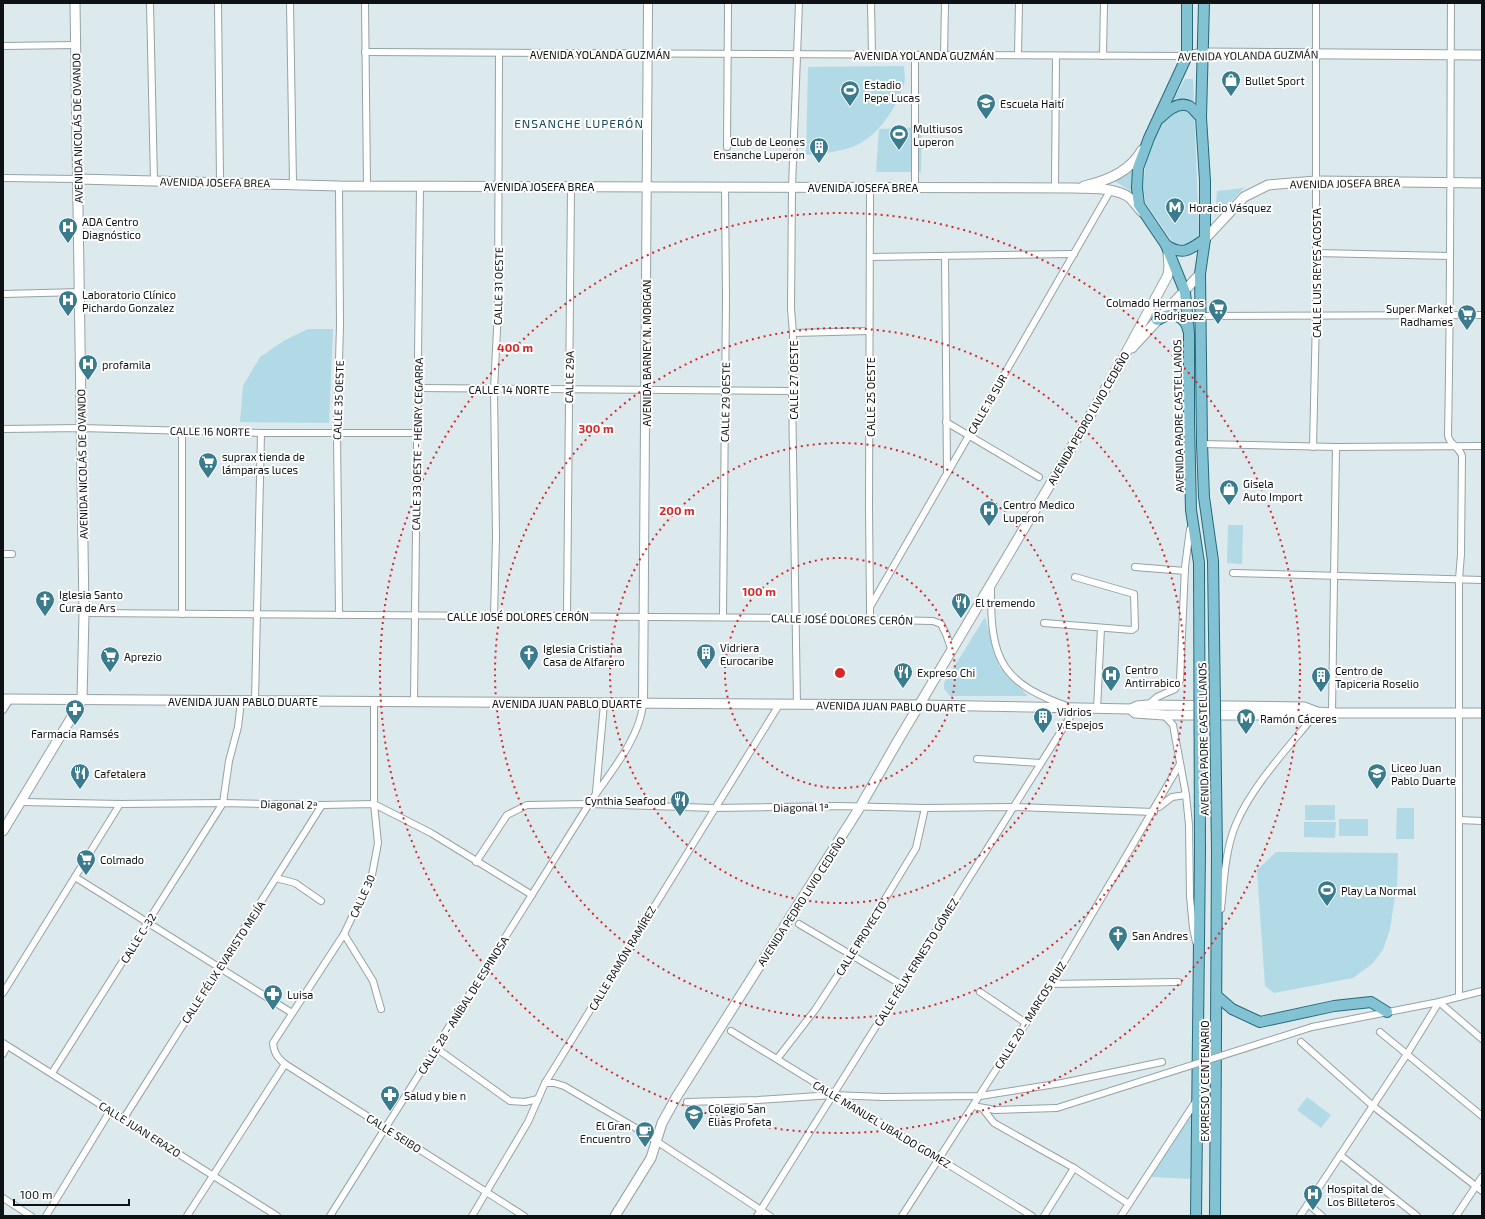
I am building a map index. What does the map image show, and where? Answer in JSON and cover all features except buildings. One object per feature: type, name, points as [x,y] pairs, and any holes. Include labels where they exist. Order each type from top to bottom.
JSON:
[{"type":"main road","name":"AVENIDA NICOLÁS DE OVANDO","points":[[3,832],[82,700],[84,613],[75,3]]},
{"type":"main road","name":"AVENIDA PADRE CASTELLANOS","points":[[1187,3],[1187,56],[1149,138],[1138,168],[1137,188],[1139,205],[1166,245],[1185,292],[1189,333],[1191,510],[1199,563],[1200,850]]},
{"type":"main road","name":"AVENIDA PADRE CASTELLANOS","points":[[1204,3],[1204,53],[1201,117],[1205,239],[1200,274],[1200,316],[1204,497],[1213,561],[1217,852]]},
{"type":"main road","name":"AVENIDA YOLANDA GUZMÁN","points":[[1187,56],[1204,53],[1482,55]]},
{"type":"main road","points":[[1156,121],[1167,110],[1178,105],[1189,106],[1201,117]]},
{"type":"main road","name":"AVENIDA JOSEFA BREA","points":[[1075,188],[1101,182],[1120,173],[1137,158],[1149,138]]},
{"type":"main road","name":"AVENIDA JOSEFA BREA","points":[[78,179],[339,186],[1075,188],[1110,191],[1129,198],[1146,215]]},
{"type":"main road","name":"AVENIDA JOSEFA BREA","points":[[1205,239],[1244,197],[1268,185],[1316,181],[1482,183]]},
{"type":"main road","points":[[1166,245],[1175,251],[1190,250],[1205,239]]},
{"type":"main road","name":"AVENIDA PEDRO LIVIO CEDEÑO","points":[[615,1216],[651,1158],[664,1118],[676,1096],[860,807],[991,586],[1122,360],[1168,275],[1170,266],[1166,245]]},
{"type":"main road","points":[[1122,360],[1200,274]]},
{"type":"main road","points":[[1157,320],[1168,315],[1174,315],[1185,322],[1189,333]]},
{"type":"main road","name":"AVENIDA JUAN PABLO DUARTE","points":[[6,699],[920,705],[1075,709],[1131,709],[1137,706],[1148,705],[1304,707],[1318,712]]},
{"type":"main road","name":"AVENIDA JUAN PABLO DUARTE","points":[[1131,709],[1135,714],[1164,715],[1304,715],[1318,712]]},
{"type":"main road","points":[[1318,712],[1482,713]]},
{"type":"main road","name":"EXPRESO V CENTENARIO","points":[[1196,1216],[1200,850]]},
{"type":"main road","name":"EXPRESO V CENTENARIO","points":[[1215,1216],[1217,852]]},
{"type":"main road","points":[[1217,996],[1232,1009],[1260,1022],[1334,1006],[1371,1002],[1387,1012]]},
{"type":"street","points":[[150,3],[154,181]]},
{"type":"street","points":[[218,3],[220,182]]},
{"type":"street","points":[[290,3],[292,184]]},
{"type":"street","points":[[364,3],[367,186]]},
{"type":"street","name":"AVENIDA BARNEY N. MORGAN","points":[[643,704],[648,3]]},
{"type":"street","points":[[727,147],[728,3]]},
{"type":"street","name":"CALLE 27 OESTE","points":[[797,705],[792,391],[792,187],[799,3]]},
{"type":"street","points":[[871,3],[872,55]]},
{"type":"street","points":[[944,56],[945,3]]},
{"type":"street","points":[[1018,55],[1019,3]]},
{"type":"street","points":[[1103,56],[1104,3]]},
{"type":"street","name":"CALLE LUIS REYES ACOSTA","points":[[1313,446],[1316,316],[1316,3]]},
{"type":"street","points":[[1451,3],[1448,435],[1450,442],[1459,448],[1462,456],[1461,554],[1459,579],[1459,997]]},
{"type":"street","points":[[3,46],[75,45]]},
{"type":"street","name":"AVENIDA YOLANDA GUZMÁN","points":[[365,52],[1187,56]]},
{"type":"street","name":"CALLE 31 OESTE","points":[[494,616],[496,537],[494,389],[498,310],[499,53]]},
{"type":"street","points":[[915,55],[915,188]]},
{"type":"street","points":[[1055,188],[1056,56]]},
{"type":"street","name":"AVENIDA JOSEFA BREA","points":[[3,178],[78,179]]},
{"type":"street","name":"CALLE 35 OESTE","points":[[339,186],[340,325],[337,432],[339,615]]},
{"type":"street","name":"CALLE 33 OESTE - HENRY CEGARRA","points":[[414,702],[420,186]]},
{"type":"street","name":"CALLE 29A","points":[[567,616],[571,186]]},
{"type":"street","name":"CALLE 29 OESTE","points":[[723,618],[726,298],[725,186]]},
{"type":"street","name":"CALLE 25 OESTE","points":[[870,187],[870,607]]},
{"type":"street","name":"CALLE 18 SUR","points":[[870,607],[1110,191]]},
{"type":"street","points":[[870,257],[1074,254]]},
{"type":"street","points":[[1316,254],[1449,256]]},
{"type":"street","points":[[945,256],[947,474]]},
{"type":"street","points":[[3,294],[80,292]]},
{"type":"street","points":[[1200,316],[1482,315]]},
{"type":"street","points":[[793,333],[870,331]]},
{"type":"street","name":"CALLE 14 NORTE","points":[[418,388],[792,391]]},
{"type":"street","points":[[946,422],[1039,477]]},
{"type":"street","name":"CALLE 16 NORTE","points":[[3,430],[81,428],[261,433],[417,433]]},
{"type":"street","points":[[182,431],[182,614]]},
{"type":"street","points":[[255,701],[261,433]]},
{"type":"street","points":[[1202,444],[1336,447],[1482,446]]},
{"type":"street","points":[[1332,713],[1336,447]]},
{"type":"street","points":[[1148,705],[1157,696],[1176,689],[1180,680],[1185,571],[1190,542],[1191,510]]},
{"type":"street","points":[[3,554],[12,554]]},
{"type":"street","points":[[1134,567],[1185,571]]},
{"type":"street","points":[[1233,573],[1482,580]]},
{"type":"street","points":[[1044,623],[1134,629],[1135,595],[1075,577]]},
{"type":"street","points":[[991,586],[992,626],[995,645],[1002,663],[1010,674],[1022,685],[1046,699],[1075,709]]},
{"type":"street","points":[[870,607],[870,619]]},
{"type":"street","name":"CALLE JOSÉ DOLORES CERÓN","points":[[84,613],[795,618],[933,621],[941,624],[952,652]]},
{"type":"street","points":[[1098,709],[1101,628]]},
{"type":"street","points":[[3,710],[6,699]]},
{"type":"street","points":[[223,803],[229,761],[238,728],[241,701]]},
{"type":"street","name":"CALLE 30","points":[[273,1043],[344,934],[372,875],[378,843],[374,804],[374,702]]},
{"type":"street","name":"CALLE 28 - ANÍBAL DE ESPINOSA","points":[[596,793],[604,704]]},
{"type":"street","name":"CALLE 28 - ANÍBAL DE ESPINOSA","points":[[330,1216],[589,804],[630,742],[639,726],[643,704]]},
{"type":"street","name":"CALLE RAMÓN RAMÍREZ","points":[[472,1216],[528,1122],[545,1083],[779,705]]},
{"type":"street","name":"CALLE FÉLIX ERNESTO GÓMEZ","points":[[757,1216],[1075,709]]},
{"type":"street","name":"EXPRESO V CENTENARIO","points":[[1217,946],[1226,864],[1236,825],[1253,793],[1318,712]]},
{"type":"street","name":"EXPRESO V CENTENARIO","points":[[1164,715],[1174,725],[1186,795],[1193,928],[1199,952]]},
{"type":"street","points":[[977,759],[1041,763]]},
{"type":"street","name":"CALLE 20 - MARCOS RUIZ","points":[[902,1216],[1051,984],[1154,812],[1180,764]]},
{"type":"street","points":[[1154,812],[1172,797],[1186,795]]},
{"type":"street","name":"Diagonal 2ª","points":[[22,802],[120,804],[374,804],[430,833],[532,895]]},
{"type":"street","name":"CALLE C-32","points":[[52,1073],[223,803]]},
{"type":"street","points":[[3,993],[120,804]]},
{"type":"street","name":"Diagonal 1ª","points":[[476,862],[508,815],[527,804],[589,804],[714,808],[838,806],[924,808],[1014,807],[1154,812]]},
{"type":"street","name":"CALLE FÉLIX EVARISTO MEJÍA","points":[[124,1118],[322,805]]},
{"type":"street","name":"CALLE PROYECTO","points":[[777,1059],[816,1010],[916,848],[924,808]]},
{"type":"street","points":[[1459,820],[1482,820]]},
{"type":"street","points":[[75,878],[148,922],[292,1013]]},
{"type":"street","points":[[276,878],[295,883],[321,901]]},
{"type":"street","points":[[799,924],[902,985]]},
{"type":"street","points":[[344,934],[373,981],[381,1009]]},
{"type":"street","points":[[1051,984],[1178,982]]},
{"type":"street","points":[[980,992],[1026,1023]]},
{"type":"street","points":[[972,1106],[983,1109],[1006,1110],[1056,1108],[1312,1027],[1482,992]]},
{"type":"street","points":[[1439,1002],[1482,1039]]},
{"type":"street","points":[[1300,1216],[1407,1054],[1439,1002]]},
{"type":"street","name":"CALLE MANUEL UBALDO GOMEZ","points":[[731,1031],[1032,1216]]},
{"type":"street","points":[[1380,1032],[1482,1116]]},
{"type":"street","points":[[1301,1042],[1373,1106],[1482,1191]]},
{"type":"street","name":"CALLE SEIBO","points":[[273,1043],[277,1057],[285,1064],[524,1216]]},
{"type":"street","points":[[3,1054],[5,1045]]},
{"type":"street","name":"CALLE JUAN ERAZO","points":[[5,1045],[52,1073],[110,1111],[124,1118],[278,1216]]},
{"type":"street","points":[[436,1048],[510,1101],[525,1102],[538,1099]]},
{"type":"street","points":[[687,1102],[833,1095],[883,1097],[980,1096],[1062,1083],[1162,1062]]},
{"type":"street","points":[[188,1216],[285,1064]]},
{"type":"street","points":[[545,1083],[554,1083],[564,1086],[657,1142],[770,1216]]},
{"type":"street","points":[[1121,1216],[1197,1100]]},
{"type":"street","points":[[983,1109],[994,1123],[1074,1168],[1129,1204]]},
{"type":"street","points":[[46,1216],[110,1111]]},
{"type":"street","points":[[1340,1155],[1417,1216]]},
{"type":"street","points":[[1044,1216],[1074,1168]]},
{"type":"street","points":[[1456,1216],[1482,1177]]},
{"type":"street","points":[[3,1198],[31,1216]]},
{"type":"street","points":[[1308,1204],[1322,1216]]},
{"type":"shaded area","name":"Estadio Pepe Lucas","points":[[904,66],[905,82],[896,103],[891,113],[870,137],[861,143],[846,149],[806,155],[808,67]]},
{"type":"shaded area","points":[[1185,79],[1193,79],[1199,235],[1189,244],[1174,244],[1146,204],[1143,188],[1145,168],[1151,139]]},
{"type":"shaded area","name":"Multiusos Luperon","points":[[922,127],[921,172],[876,172],[879,129]]},
{"type":"shaded area","points":[[1134,170],[1133,192],[1114,181]]},
{"type":"shaded area","points":[[1244,188],[1224,209],[1215,216],[1217,191]]},
{"type":"shaded area","points":[[308,329],[333,329],[329,423],[240,422],[243,386],[260,357],[285,340]]},
{"type":"shaded area","points":[[1228,525],[1243,525],[1242,564],[1227,563]]},
{"type":"shaded area","points":[[985,617],[999,666],[1028,696],[950,696],[944,689],[944,683]]},
{"type":"shaded area","points":[[1305,805],[1335,805],[1335,820],[1305,820]]},
{"type":"shaded area","points":[[1397,808],[1414,808],[1414,839],[1396,839]]},
{"type":"shaded area","points":[[1339,819],[1368,819],[1368,836],[1339,836]]},
{"type":"shaded area","points":[[1304,822],[1336,822],[1335,838],[1304,837]]},
{"type":"shaded area","name":"Play La Normal","points":[[1276,852],[1398,853],[1397,884],[1390,929],[1383,950],[1372,964],[1353,978],[1274,993],[1265,986],[1257,870]]},
{"type":"shaded area","points":[[1307,1097],[1331,1115],[1321,1128],[1297,1110]]},
{"type":"shaded area","points":[[1193,1110],[1191,1179],[1151,1177]]},
{"type":"place","name":"Bullet Sport","points":[[1231,97]]},
{"type":"place","name":"Estadio Pepe Lucas","points":[[850,107]]},
{"type":"place","name":"Escuela Haití","points":[[986,120]]},
{"type":"place","name":"Multiusos Luperon","points":[[899,151]]},
{"type":"place","name":"Club de Leones Ensanche Luperon","points":[[819,164]]},
{"type":"place","name":"Horacio Vásquez","points":[[1175,224]]},
{"type":"place","name":"ADA Centro Diagnóstico","points":[[68,244]]},
{"type":"place","name":"Laboratorio Clínico Pichardo Gonzalez","points":[[68,317]]},
{"type":"place","name":"Colmado Hermanos Rodriguez","points":[[1218,325]]},
{"type":"place","name":"Super Market Radhames","points":[[1467,331]]},
{"type":"place","name":"profamila","points":[[88,381]]},
{"type":"place","name":"suprax tienda de lámparas luces","points":[[208,479]]},
{"type":"place","name":"Gisela Auto Import","points":[[1229,506]]},
{"type":"place","name":"Centro Medico Luperon","points":[[989,527]]},
{"type":"place","name":"Iglesia Santo Cura de Ars","points":[[45,617]]},
{"type":"place","name":"El tremendo","points":[[961,619]]},
{"type":"place","name":"Vidriera Eurocaribe","points":[[706,670]]},
{"type":"place","name":"Iglesia Cristiana Casa de Alfarero","points":[[529,671]]},
{"type":"place","name":"Aprezio","points":[[110,673]]},
{"type":"place","name":"Expreso Chi","points":[[903,689]]},
{"type":"place","name":"Centro Antirrabico","points":[[1111,692]]},
{"type":"place","name":"Centro de Tapiceria Roselio","points":[[1321,693]]},
{"type":"place","name":"Farmacia Ramsés","points":[[75,726]]},
{"type":"place","name":"Vidrios y Espejos","points":[[1043,734]]},
{"type":"place","name":"Ramón Cáceres","points":[[1246,735]]},
{"type":"place","name":"Cafetalera","points":[[80,790]]},
{"type":"place","name":"Liceo Juan Pablo Duarte","points":[[1377,790]]},
{"type":"place","name":"Cynthia Seafood","points":[[680,817]]},
{"type":"place","name":"Colmado","points":[[86,876]]},
{"type":"place","name":"Play La Normal","points":[[1327,907]]},
{"type":"place","name":"San Andres","points":[[1118,952]]},
{"type":"place","name":"Luisa","points":[[273,1011]]},
{"type":"place","name":"Salud y bie n","points":[[390,1112]]},
{"type":"place","name":"Colegio San Elias Profeta","points":[[694,1131]]},
{"type":"place","name":"El Gran Encuentro","points":[[645,1148]]},
{"type":"place","name":"Hospital de Los Billeteros","points":[[1313,1211]]},
{"type":"district","name":"ENSANCHE LUPERÓN","points":[[579,123]]}]
